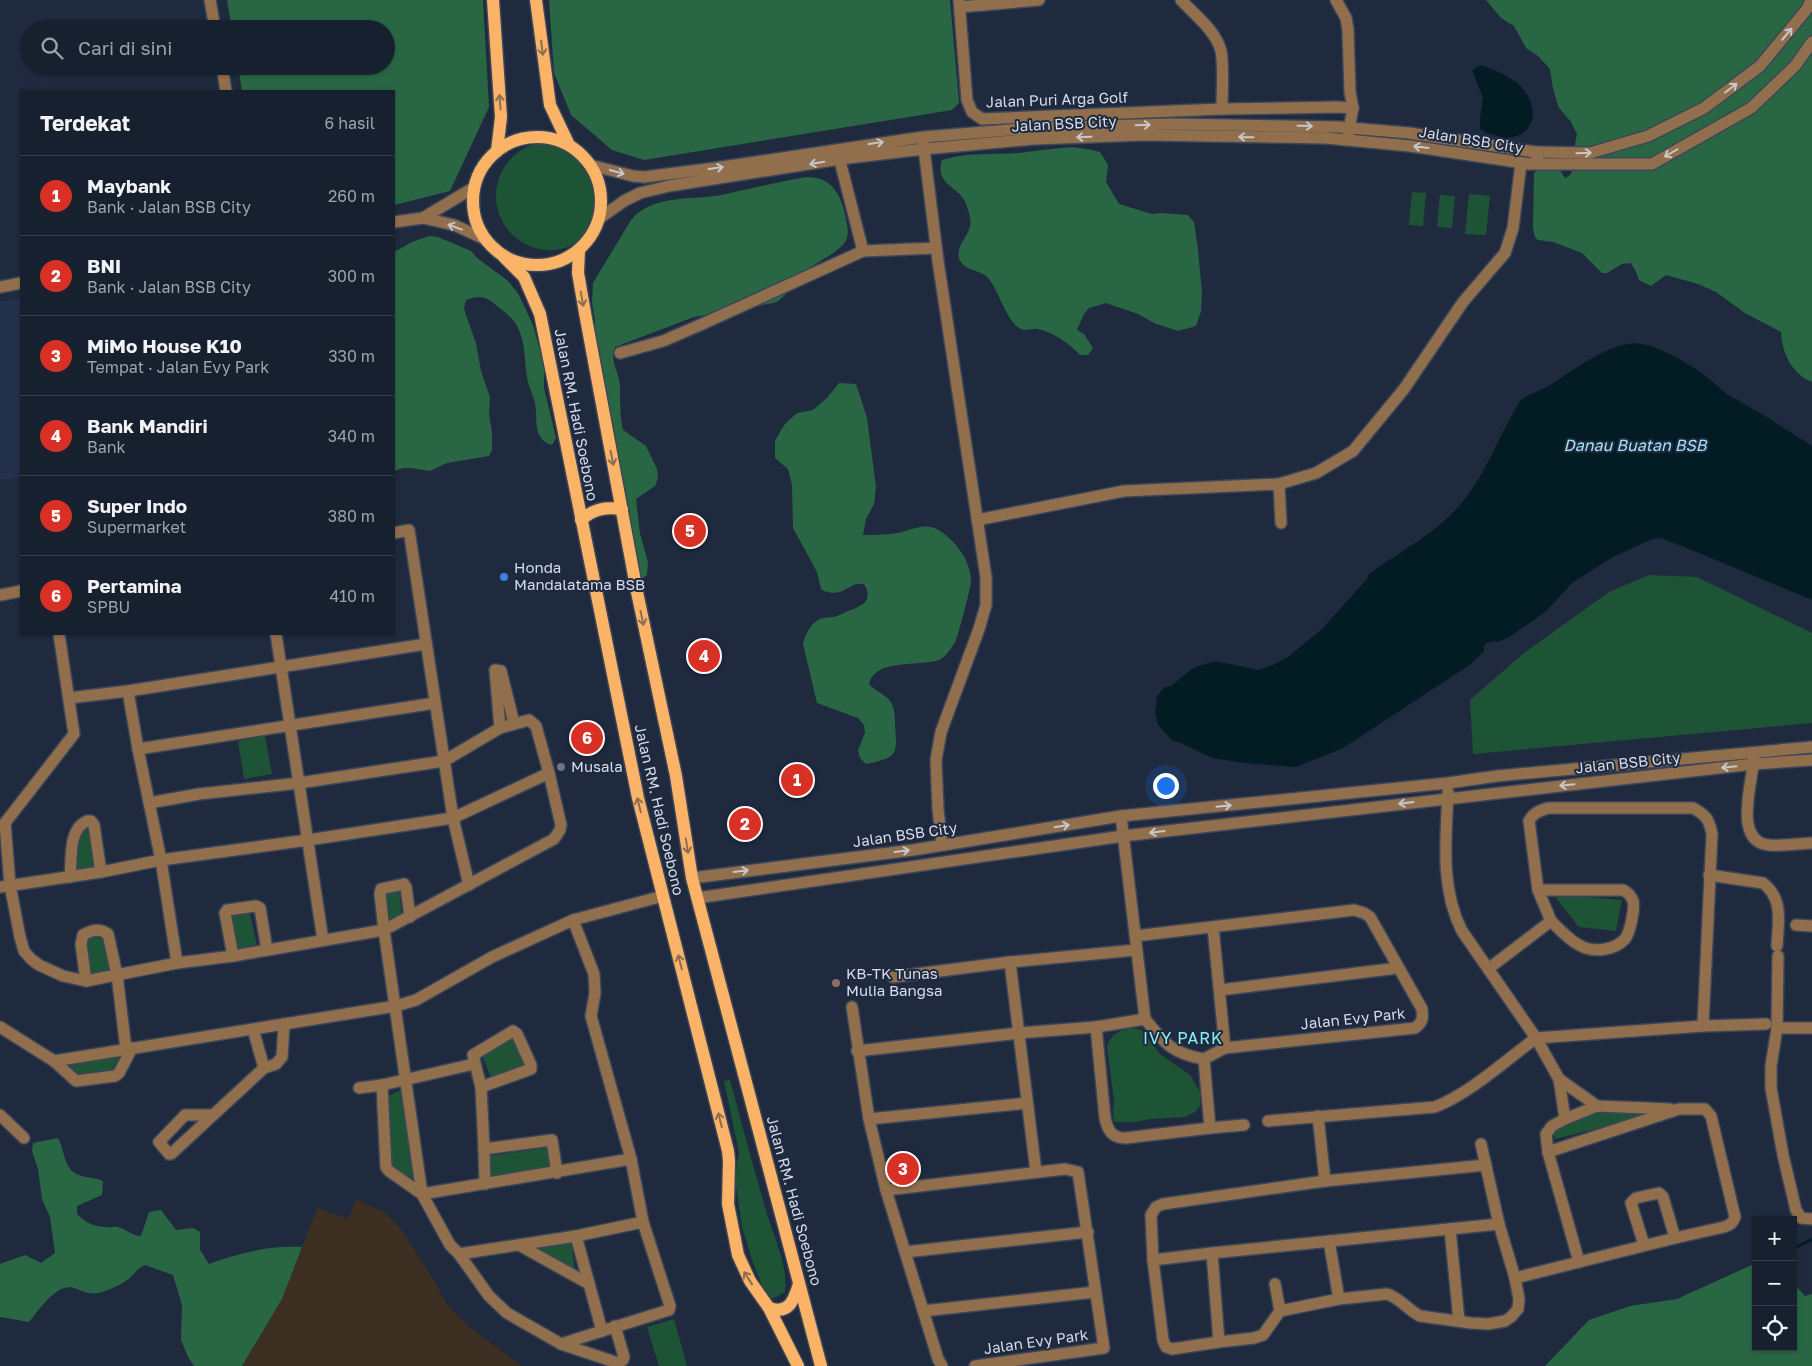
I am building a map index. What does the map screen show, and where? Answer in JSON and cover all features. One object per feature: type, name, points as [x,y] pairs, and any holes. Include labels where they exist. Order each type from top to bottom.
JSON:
[{"type":"main road","points":[[493,0],[501,117],[497,151]]},
{"type":"main road","name":"Jalan RM. Hadi Soebono","points":[[536,0],[550,105],[569,145]]},
{"type":"main road","name":"Jalan RM. Hadi Soebono","points":[[504,257],[523,264],[543,266],[562,261],[579,250],[592,235],[600,218],[602,198],[600,185],[590,165],[580,153],[569,145],[551,138],[532,137],[514,141],[497,151],[484,165],[473,188],[474,214],[479,231],[486,240],[524,277],[540,314],[638,798],[728,1150],[728,1204],[738,1256],[747,1276],[769,1308],[798,1366]]},
{"type":"main road","name":"Jalan RM. Hadi Soebono","points":[[579,250],[579,279],[637,592],[676,776],[692,878],[821,1366]]},
{"type":"main road","points":[[581,520],[590,512],[602,508],[622,509]]},
{"type":"main road","points":[[769,1308],[779,1310],[786,1308],[793,1301],[799,1284]]},
{"type":"street","points":[[210,0],[213,20]]},
{"type":"street","name":"Jalan Puri Arga Golf","points":[[1039,0],[959,4],[967,100],[972,112],[982,119],[1222,109],[1354,108]]},
{"type":"street","points":[[1181,0],[1212,33],[1217,41],[1221,52],[1222,109]]},
{"type":"street","points":[[1336,0],[1346,18],[1350,92],[1354,108],[1348,133]]},
{"type":"street","points":[[1535,152],[1590,154],[1648,136],[1704,108],[1760,66],[1807,9],[1811,0]]},
{"type":"street","points":[[977,520],[1124,491],[1279,484],[1316,473],[1354,451],[1404,389],[1463,302],[1505,253],[1513,228],[1527,163],[1652,164],[1751,108],[1795,66],[1812,42]]},
{"type":"street","points":[[223,75],[226,90]]},
{"type":"street","points":[[1326,138],[1337,107],[1350,92]]},
{"type":"street","name":"Jalan BSB City","points":[[590,165],[644,177],[1034,128],[1172,124],[1330,127],[1348,133],[1527,163],[1537,160],[1538,156],[1535,152],[1409,133],[1348,133],[1326,138],[1135,136],[924,143]]},
{"type":"street","points":[[924,143],[936,248],[986,577],[986,605],[938,745],[936,760],[942,845]]},
{"type":"street","points":[[839,154],[863,251]]},
{"type":"street","name":"Jalan BSB City","points":[[600,218],[624,201],[640,193],[839,154]]},
{"type":"street","points":[[423,218],[473,188]]},
{"type":"street","points":[[395,222],[423,218],[454,225],[486,240]]},
{"type":"street","points":[[620,353],[663,341],[863,251],[936,248]]},
{"type":"street","points":[[0,287],[20,283]]},
{"type":"street","points":[[1279,484],[1281,523]]},
{"type":"street","points":[[395,533],[409,530],[453,818],[469,885]]},
{"type":"street","points":[[0,594],[20,591]]},
{"type":"street","points":[[59,635],[74,736],[5,823],[5,886],[24,951],[39,965],[64,976],[86,980],[177,963],[233,956],[384,930],[554,839],[558,835],[561,825],[535,724],[529,720],[500,728],[444,761],[299,783],[199,794],[149,803]]},
{"type":"street","points":[[276,635],[323,940]]},
{"type":"street","points":[[69,698],[128,691],[426,644]]},
{"type":"street","points":[[500,728],[494,670],[501,671],[514,723]]},
{"type":"street","points":[[128,691],[161,860],[177,963]]},
{"type":"street","points":[[138,749],[435,703]]},
{"type":"street","name":"Jalan BSB City","points":[[692,878],[942,845],[1121,816],[1448,783],[1497,776],[1812,747]]},
{"type":"street","points":[[1755,751],[1747,815],[1749,830],[1753,837],[1760,843],[1769,845],[1812,843]]},
{"type":"street","name":"Jalan BSB City","points":[[697,898],[1123,836],[1754,764],[1812,760]]},
{"type":"street","points":[[5,886],[101,872],[161,860],[453,818],[549,773]]},
{"type":"street","points":[[1448,783],[1445,835],[1450,904],[1462,931],[1536,1038],[1559,1079],[1565,1119]]},
{"type":"street","points":[[1538,890],[1622,890],[1630,894],[1634,903],[1630,928],[1626,937],[1619,944],[1595,950],[1583,948],[1551,921],[1538,890],[1529,821],[1538,811],[1548,808],[1692,808],[1703,813],[1709,821],[1712,834],[1703,1026]]},
{"type":"street","points":[[1121,816],[1145,1020],[1168,1046],[1190,1057],[1204,1060],[1210,1128]]},
{"type":"street","points":[[70,876],[74,833],[79,826],[87,821],[91,821],[94,825],[101,872]]},
{"type":"street","points":[[842,858],[845,876]]},
{"type":"street","points":[[1710,874],[1763,883],[1770,888],[1778,904],[1771,1088],[1783,1155],[1796,1210],[1801,1218],[1812,1219]]},
{"type":"street","points":[[410,917],[404,884],[381,889],[384,930],[422,1194],[450,1245],[460,1254],[489,1296],[507,1313],[561,1344],[618,1363],[624,1357],[615,1326]]},
{"type":"street","points":[[54,1061],[396,1006],[416,1000],[492,957],[573,920],[662,896]]},
{"type":"street","points":[[233,956],[225,913],[227,910],[258,906],[267,950]]},
{"type":"street","name":"Jalan Evy Park","points":[[1135,936],[1354,910],[1364,912],[1370,917],[1422,1008],[1423,1018],[1415,1028],[1226,1048],[1204,1060]]},
{"type":"street","points":[[561,1344],[667,1311],[670,1308],[643,1222],[631,1159],[591,1016],[595,993],[594,974],[573,920]]},
{"type":"street","points":[[1488,969],[1551,921]]},
{"type":"street","points":[[1796,925],[1812,926]]},
{"type":"street","points":[[1213,926],[1226,1048]]},
{"type":"street","points":[[0,1027],[54,1061],[76,1081],[114,1077],[119,1073],[129,1049],[108,934],[101,930],[85,933],[82,939],[86,980]]},
{"type":"street","points":[[893,977],[1010,962],[1136,950]]},
{"type":"street","points":[[1010,962],[1036,1172]]},
{"type":"street","points":[[1220,990],[1398,968]]},
{"type":"street","points":[[852,1006],[857,1051],[869,1119],[886,1190],[938,1359],[942,1366]]},
{"type":"street","points":[[857,1051],[1019,1033],[1096,1027],[1145,1020]]},
{"type":"street","points":[[212,1115],[264,1068],[276,1064],[282,1057],[284,1024]]},
{"type":"street","points":[[1268,1121],[1435,1106],[1463,1093],[1536,1038],[1703,1026],[1812,1028]]},
{"type":"street","points":[[1096,1027],[1105,1118],[1112,1135],[1126,1138],[1244,1125]]},
{"type":"street","points":[[253,1029],[264,1068]]},
{"type":"street","points":[[481,1087],[530,1071],[531,1065],[517,1034],[513,1031],[475,1053],[472,1058],[481,1087],[485,1184]]},
{"type":"street","points":[[359,1088],[382,1085],[474,1064]]},
{"type":"street","points":[[1559,1079],[1597,1106]]},
{"type":"street","points":[[382,1085],[386,1167],[388,1171],[422,1194],[557,1173],[631,1159]]},
{"type":"street","points":[[869,1119],[1027,1103]]},
{"type":"street","points":[[1515,1278],[1644,1246],[1675,1238],[1724,1228],[1731,1224],[1735,1217],[1712,1116],[1705,1108],[1597,1106],[1565,1119],[1548,1130],[1546,1140],[1548,1152],[1579,1262]]},
{"type":"street","points":[[1548,1152],[1679,1109]]},
{"type":"street","points":[[0,1115],[24,1138]]},
{"type":"street","points":[[1318,1116],[1325,1181]]},
{"type":"street","points":[[484,1149],[552,1140],[557,1173]]},
{"type":"street","points":[[1481,1144],[1486,1165],[1499,1224],[1515,1278],[1519,1304],[1516,1313],[1511,1318],[1488,1324],[1475,1324],[1420,1316],[1412,1312],[1393,1296],[1387,1294],[1338,1299],[1280,1312],[1263,1335],[1254,1338],[1172,1349],[1166,1346],[1163,1340],[1153,1260],[1151,1216],[1156,1207],[1163,1204],[1325,1181],[1486,1165]]},
{"type":"street","name":"Jalan Evy Park","points":[[886,1190],[1065,1169],[1078,1172],[1104,1348],[975,1366]]},
{"type":"street","points":[[1644,1246],[1631,1205],[1636,1198],[1661,1194],[1675,1238]]},
{"type":"street","points":[[460,1254],[576,1236],[643,1222]]},
{"type":"street","points":[[1153,1260],[1499,1224]]},
{"type":"street","points":[[1450,1229],[1459,1321]]},
{"type":"street","points":[[905,1252],[1088,1232]]},
{"type":"street","points":[[576,1236],[602,1331]]},
{"type":"street","points":[[1330,1241],[1338,1299]]},
{"type":"street","points":[[520,1245],[589,1284]]},
{"type":"street","points":[[1212,1253],[1219,1342]]},
{"type":"street","points":[[1275,1284],[1280,1312]]},
{"type":"street","points":[[923,1311],[1095,1292]]},
{"type":"shaded area","points":[[20,298],[20,477],[0,480],[0,302]]},
{"type":"shaded area","points":[[356,1199],[386,1213],[401,1229],[447,1304],[469,1327],[522,1366],[242,1366],[282,1299],[317,1208],[348,1219]]},
{"type":"green space","points":[[227,0],[483,0],[489,107],[450,191],[395,205],[395,90],[242,90],[239,75],[395,75],[395,20],[230,20]]},
{"type":"green space","points":[[549,0],[950,0],[959,103],[952,110],[644,160],[612,150],[571,115],[554,73]]},
{"type":"green space","points":[[1486,0],[1812,0],[1812,382],[1799,374],[1789,362],[1783,348],[1781,332],[1745,313],[1716,292],[1698,284],[1666,275],[1651,286],[1639,280],[1631,263],[1622,264],[1607,273],[1602,273],[1582,253],[1553,242],[1538,240],[1535,237],[1533,228],[1534,173],[1547,163],[1555,163],[1565,178],[1569,176],[1574,169],[1573,154],[1577,134],[1571,122],[1559,108],[1553,89],[1550,69],[1538,56],[1526,48],[1514,26],[1501,18]]},
{"type":"green space","points":[[550,142],[571,146],[588,158],[600,175],[604,196],[600,217],[588,234],[571,246],[550,250],[529,246],[512,234],[500,217],[496,196],[500,175],[512,158],[529,146]]},
{"type":"green space","points":[[1073,147],[1100,152],[1108,165],[1106,182],[1119,204],[1152,214],[1188,215],[1194,222],[1202,293],[1201,311],[1196,326],[1178,331],[1106,303],[1089,308],[1084,314],[1077,330],[1084,334],[1093,348],[1088,355],[1080,355],[1066,343],[1049,333],[1038,329],[1024,330],[1019,328],[1006,312],[989,279],[982,273],[968,268],[961,263],[959,249],[969,230],[970,218],[963,198],[944,180],[940,168],[942,160],[963,156]]},
{"type":"green space","points":[[806,177],[823,180],[838,195],[844,210],[848,231],[847,238],[840,248],[802,273],[783,297],[774,303],[694,317],[615,347],[613,357],[620,382],[623,430],[646,446],[657,469],[658,478],[655,486],[636,499],[640,534],[648,562],[647,575],[643,578],[639,576],[595,338],[595,320],[592,303],[593,283],[631,220],[640,211],[663,202],[726,194]]},
{"type":"green space","points":[[1412,192],[1426,193],[1423,226],[1409,225]]},
{"type":"green space","points":[[1469,194],[1490,196],[1486,235],[1465,234]]},
{"type":"green space","points":[[1440,195],[1455,196],[1452,228],[1437,227]]},
{"type":"green space","points":[[429,236],[438,237],[471,251],[477,258],[507,280],[518,293],[533,325],[540,351],[544,370],[544,388],[556,438],[552,445],[541,438],[537,428],[535,403],[528,380],[523,343],[516,324],[489,300],[475,297],[466,300],[464,309],[476,343],[481,371],[490,397],[489,415],[492,432],[492,450],[489,456],[447,463],[430,471],[411,468],[395,471],[395,251],[412,242]]},
{"type":"green space","points":[[839,383],[856,384],[867,418],[876,487],[874,504],[866,519],[863,535],[893,534],[927,526],[937,529],[955,544],[965,558],[971,581],[956,640],[944,656],[939,660],[930,662],[888,667],[880,670],[873,676],[869,684],[888,699],[893,707],[896,742],[894,753],[890,756],[866,764],[860,758],[858,750],[865,733],[864,725],[858,718],[817,703],[803,644],[808,630],[815,622],[822,618],[837,616],[862,605],[867,599],[867,590],[864,584],[856,584],[840,592],[832,593],[821,589],[817,572],[793,528],[792,485],[788,469],[775,458],[775,441],[784,425],[797,413],[813,410],[827,398]]},
{"type":"green space","points":[[1649,575],[1697,577],[1812,633],[1812,723],[1473,754],[1470,700],[1524,653],[1609,592]]},
{"type":"green space","points":[[265,736],[272,774],[244,779],[238,741]]},
{"type":"green space","points":[[84,827],[90,828],[94,867],[76,870],[77,833]]},
{"type":"green space","points":[[399,889],[402,917],[384,922],[381,891]]},
{"type":"green space","points":[[1553,894],[1622,900],[1616,931],[1579,927]]},
{"type":"green space","points":[[249,910],[257,945],[239,949],[231,914]]},
{"type":"green space","points":[[94,936],[102,939],[110,968],[99,973],[90,973],[85,940]]},
{"type":"green space","points":[[1133,1028],[1142,1030],[1160,1054],[1190,1075],[1200,1092],[1200,1106],[1195,1112],[1185,1117],[1115,1122],[1107,1047],[1114,1035]]},
{"type":"green space","points":[[513,1038],[524,1066],[491,1078],[482,1055]]},
{"type":"green space","points":[[120,1056],[111,1072],[78,1077],[65,1064]]},
{"type":"green space","points":[[730,1080],[785,1272],[785,1292],[772,1299],[765,1293],[742,1227],[735,1180],[739,1152],[724,1081]]},
{"type":"green space","points":[[401,1090],[414,1179],[391,1167],[386,1097]]},
{"type":"green space","points":[[1640,1108],[1648,1116],[1555,1139],[1552,1129],[1602,1110]]},
{"type":"green space","points":[[58,1138],[67,1164],[74,1172],[103,1181],[102,1195],[77,1206],[77,1214],[90,1224],[102,1227],[118,1227],[134,1235],[141,1236],[149,1212],[161,1210],[176,1230],[193,1228],[200,1232],[200,1250],[209,1264],[255,1251],[278,1247],[302,1247],[282,1299],[242,1366],[194,1366],[181,1340],[182,1305],[173,1275],[145,1265],[125,1282],[103,1292],[93,1293],[70,1287],[56,1292],[44,1303],[29,1322],[0,1317],[0,1264],[25,1255],[41,1263],[55,1253],[50,1217],[42,1199],[38,1169],[32,1151],[33,1143]]},
{"type":"green space","points":[[547,1148],[551,1168],[489,1177],[487,1156]]},
{"type":"green space","points":[[571,1241],[575,1270],[536,1249]]},
{"type":"green space","points":[[1752,1265],[1752,1351],[1797,1351],[1797,1287],[1805,1296],[1812,1294],[1812,1366],[1545,1366],[1589,1320],[1630,1306],[1677,1299]]},
{"type":"green space","points":[[674,1319],[687,1366],[659,1366],[647,1327]]},
{"type":"water","points":[[1481,65],[1509,77],[1525,91],[1530,100],[1532,118],[1530,126],[1524,132],[1503,138],[1480,129],[1483,98],[1472,70]]},
{"type":"water","name":"Danau Buatan BSB","points":[[1635,343],[1652,346],[1678,358],[1702,373],[1727,394],[1812,446],[1812,600],[1661,538],[1652,539],[1613,557],[1573,582],[1547,610],[1534,620],[1509,637],[1498,642],[1486,643],[1484,651],[1471,664],[1343,748],[1296,767],[1244,763],[1212,758],[1172,740],[1158,725],[1155,712],[1157,696],[1165,687],[1171,686],[1192,669],[1213,662],[1258,670],[1288,657],[1322,629],[1366,580],[1369,574],[1432,531],[1464,500],[1490,459],[1520,401],[1547,387],[1601,353]]},
{"type":"waterway","points":[[1797,1247],[1812,1239]]},
{"type":"place","name":"Super Indo","points":[[690,531]]},
{"type":"place","name":"Honda Mandalatama BSB","points":[[504,577]]},
{"type":"place","name":"Bank Mandiri","points":[[704,656]]},
{"type":"place","name":"Pertamina","points":[[587,738]]},
{"type":"place","name":"Musala","points":[[561,767]]},
{"type":"place","name":"Maybank","points":[[797,780]]},
{"type":"place","name":"BNI","points":[[745,824]]},
{"type":"place","name":"KB-TK Tunas Mulia Bangsa","points":[[836,983]]},
{"type":"place","name":"MiMo House K10","points":[[903,1169]]},
{"type":"district","name":"IVY PARK","points":[[1183,1038]]}]
